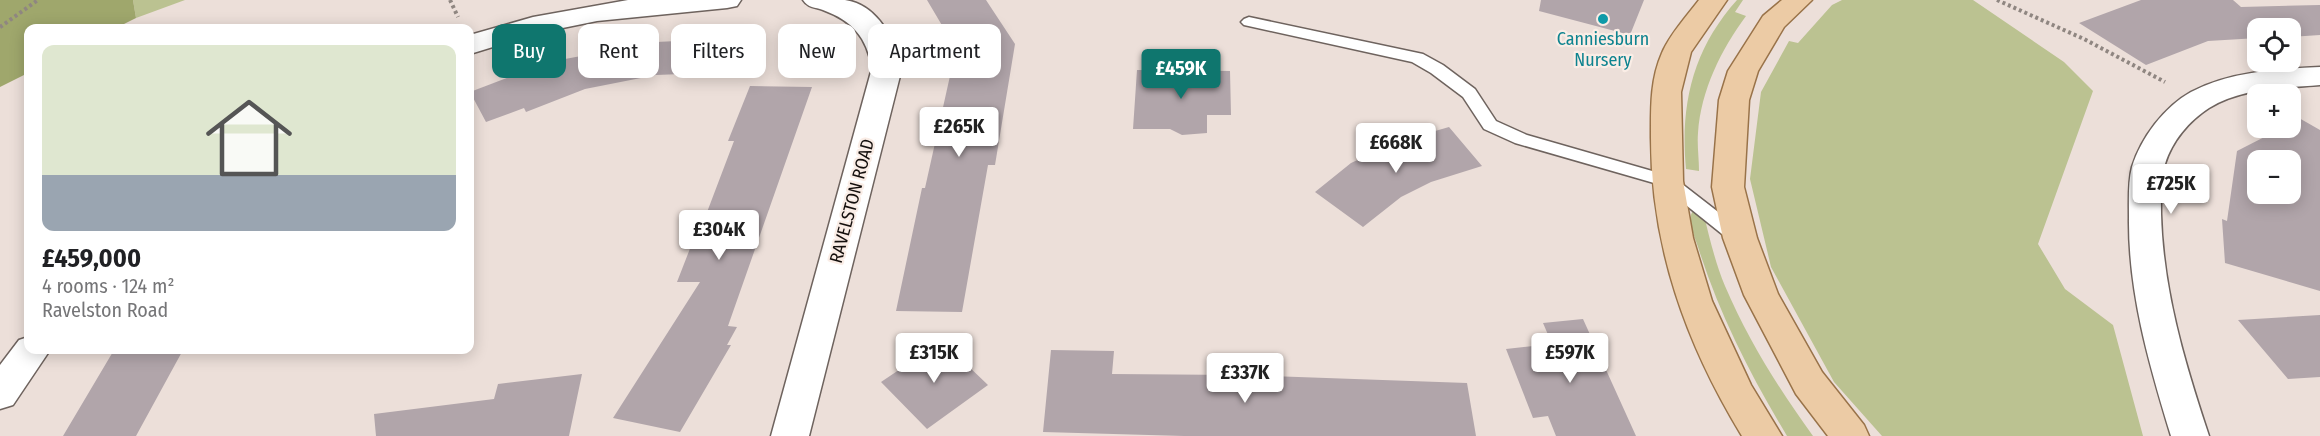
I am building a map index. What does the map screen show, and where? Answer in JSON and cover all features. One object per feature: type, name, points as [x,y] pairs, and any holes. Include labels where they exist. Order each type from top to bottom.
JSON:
[{"type":"main road","points":[[1713,0],[1677,52],[1666,92],[1667,181],[1676,238],[1694,301],[1736,393],[1763,436]]},
{"type":"main road","points":[[1798,0],[1773,22],[1743,71],[1734,100],[1728,187],[1740,238],[1761,295],[1809,382],[1850,436]]},
{"type":"street","points":[[474,34],[524,27],[588,12],[664,3],[727,0]]},
{"type":"street","name":"RAVELSTON ROAD","points":[[790,436],[886,68],[885,51],[879,37],[866,23],[834,4],[817,0]]},
{"type":"street","points":[[2190,436],[2161,337],[2148,269],[2145,227],[2149,164],[2157,146],[2171,126],[2200,100],[2260,82],[2320,76]]},
{"type":"street","points":[[0,394],[29,354]]},
{"type":"lane","points":[[1250,22],[1417,58],[1437,69],[1469,93],[1490,125],[1521,139],[1667,181],[1740,238]]},
{"type":"path","points":[[0,27],[39,0]]},
{"type":"path","points":[[450,0],[461,24]]},
{"type":"path","points":[[1997,0],[2084,39],[2200,100]]},
{"type":"green space","points":[[0,0],[133,0],[136,18],[124,24],[24,24],[24,75],[0,87]]},
{"type":"green space","points":[[133,0],[185,0],[136,18]]},
{"type":"green space","points":[[1737,0],[1743,0],[1735,12],[1746,16],[1728,43],[1703,101],[1698,133],[1699,171],[1686,169],[1685,122],[1693,78],[1710,38]]},
{"type":"green space","points":[[1842,0],[1973,0],[2064,62],[2093,91],[2038,244],[2065,289],[2113,325],[2143,436],[1882,436],[1834,382],[1771,267],[1750,179],[1761,92],[1789,41],[1798,43],[1832,5]]},
{"type":"green space","points":[[1693,211],[1703,211],[1721,277],[1754,345],[1813,436],[1787,436],[1761,391],[1727,322],[1707,274],[1692,230]]},
{"type":"building","points":[[927,0],[986,0],[1015,44],[995,165],[988,165],[962,312],[896,311],[922,188],[925,188],[950,78],[1001,78],[1001,24],[941,24]]},
{"type":"building","name":"Canniesburn Nursery","points":[[1541,0],[1644,0],[1630,35],[1539,11]]},
{"type":"building","points":[[2141,0],[2233,0],[2241,7],[2320,5],[2320,35],[2301,36],[2301,18],[2247,18],[2247,39],[2208,41],[2146,65],[2079,23]]},
{"type":"building","points":[[671,41],[671,74],[659,75],[659,42]]},
{"type":"building","points":[[578,57],[578,78],[641,78],[585,89],[526,112],[524,108],[486,122],[474,100],[474,90],[507,78],[566,78],[566,59]]},
{"type":"building","points":[[1137,70],[1230,71],[1231,115],[1207,115],[1207,133],[1182,135],[1170,129],[1133,129]]},
{"type":"building","points":[[750,86],[812,87],[728,326],[737,327],[727,345],[731,345],[680,432],[613,418],[700,282],[677,282],[698,228],[701,228],[734,141],[728,141]]},
{"type":"building","points":[[2301,119],[2320,130],[2320,291],[2225,263],[2222,219],[2227,221],[2237,151],[2262,138],[2301,138]]},
{"type":"building","points":[[1449,127],[1482,166],[1431,182],[1401,197],[1363,227],[1315,192],[1351,163],[1397,142]]},
{"type":"building","points":[[2320,315],[2320,377],[2288,379],[2238,320]]},
{"type":"building","points":[[1583,319],[1636,436],[1556,436],[1548,416],[1533,418],[1506,349],[1552,344],[1543,323]]},
{"type":"building","points":[[942,341],[988,385],[927,429],[881,382]]},
{"type":"building","points":[[1051,350],[1114,351],[1112,374],[1238,375],[1467,383],[1476,436],[1184,436],[1043,432]]},
{"type":"building","points":[[112,354],[181,354],[136,436],[63,436]]},
{"type":"building","points":[[582,374],[569,436],[376,436],[374,414],[494,399],[498,384]]},
{"type":"place","name":"Canniesburn Nursery","points":[[1603,19]]}]
